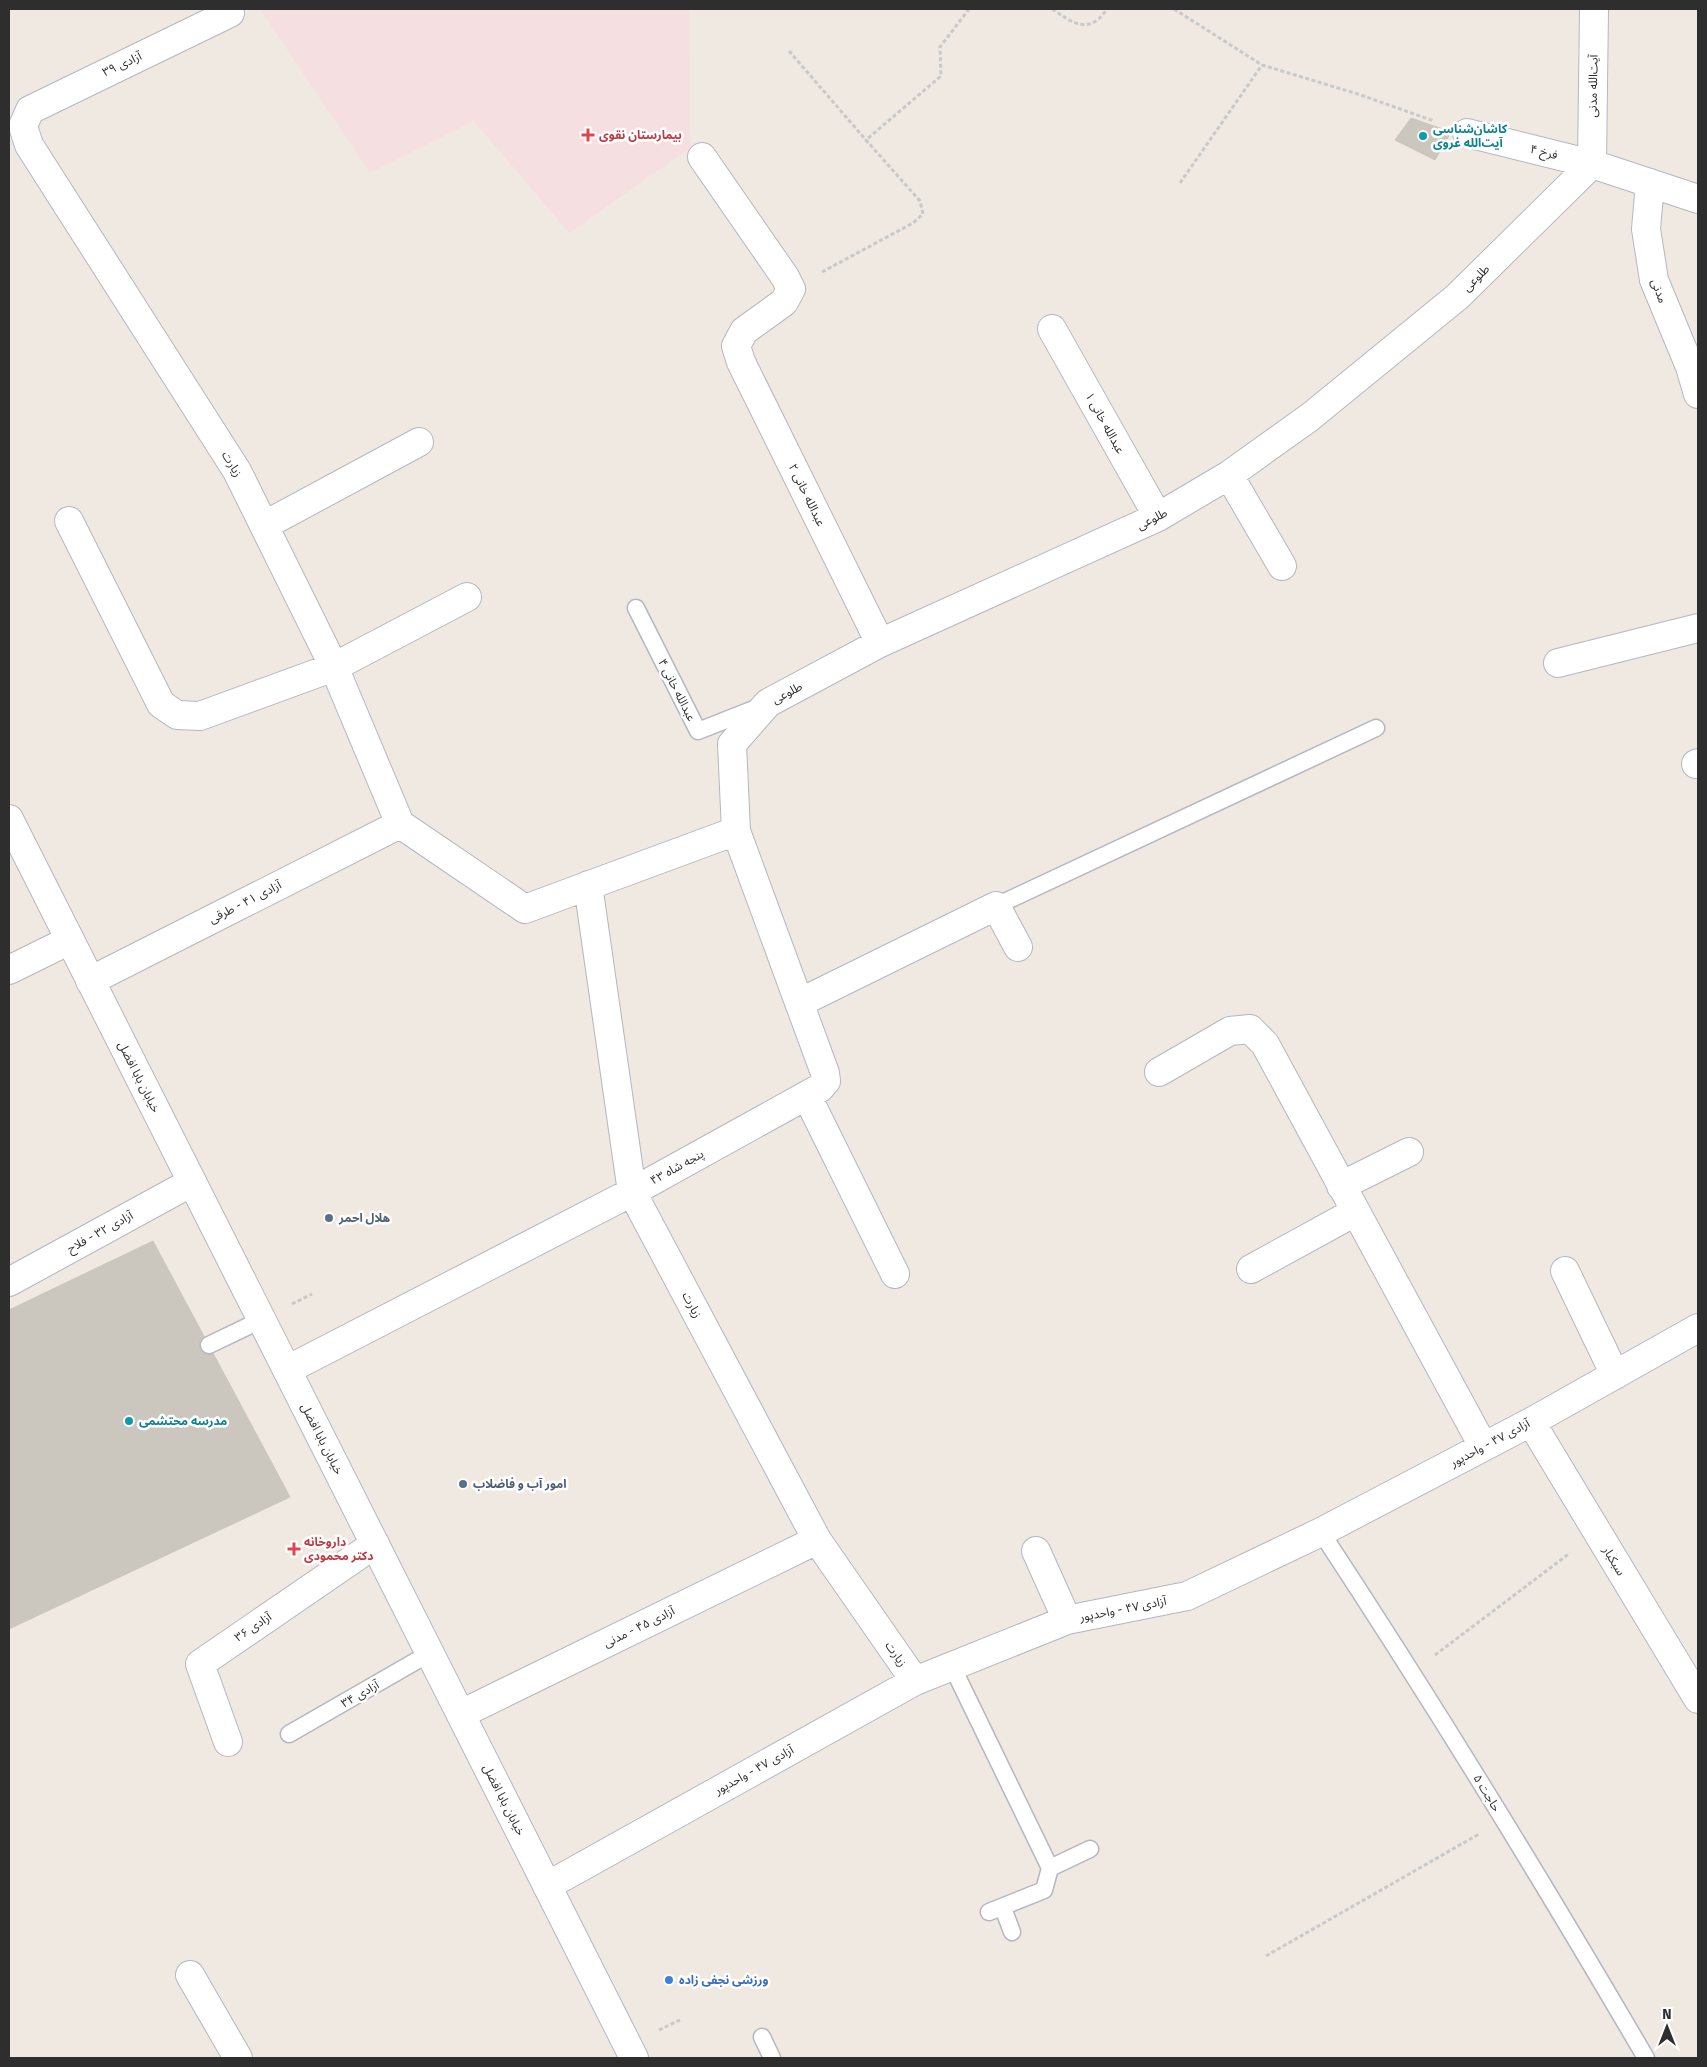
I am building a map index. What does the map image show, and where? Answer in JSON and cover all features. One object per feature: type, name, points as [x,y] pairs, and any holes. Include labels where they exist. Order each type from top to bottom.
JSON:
[{"type":"street","name":"آیت‌الله مدنی","points":[[1592,164],[1594,9]]},
{"type":"street","name":"آزادی ۳۹","points":[[22,126],[30,110],[230,13]]},
{"type":"street","name":"زیارت","points":[[22,126],[29,145],[237,471],[334,667],[400,824]]},
{"type":"street","name":"فرخ ۴","points":[[1467,133],[1592,164],[1698,199]]},
{"type":"street","points":[[702,157],[786,277],[791,289]]},
{"type":"street","name":"طلوعی","points":[[736,831],[732,744],[768,703],[880,643],[1158,517],[1229,476],[1310,417],[1457,296],[1592,164]]},
{"type":"street","name":"مدنی","points":[[1650,183],[1646,229],[1654,280],[1690,367],[1698,394]]},
{"type":"street","name":"عبدالله خانی ۲","points":[[791,289],[784,302],[744,331],[736,346],[741,362],[880,643]]},
{"type":"street","name":"عبدالله خانی ۱","points":[[1052,329],[1158,517]]},
{"type":"street","points":[[265,525],[419,442]]},
{"type":"street","points":[[1229,476],[1282,566]]},
{"type":"street","points":[[69,521],[161,704],[177,715],[200,716],[334,667],[467,597]]},
{"type":"street","points":[[1558,663],[1698,628]]},
{"type":"street","name":"خیابان بابا افضل","points":[[9,819],[634,2058]]},
{"type":"street","points":[[400,824],[524,909],[736,831]]},
{"type":"street","name":"آزادی ۴۱ - طرقی","points":[[90,981],[400,824]]},
{"type":"street","name":"پنجه شاه ۴۳","points":[[287,1370],[632,1192],[807,1096],[826,1082],[826,1073],[736,831]]},
{"type":"street","name":"زیارت","points":[[588,885],[632,1192],[818,1540],[914,1681]]},
{"type":"street","points":[[799,1003],[996,906],[1018,947]]},
{"type":"street","points":[[9,970],[70,940]]},
{"type":"street","points":[[1159,1072],[1230,1032],[1250,1029],[1265,1044],[1483,1446]]},
{"type":"street","points":[[807,1096],[895,1274]]},
{"type":"street","points":[[1341,1186],[1408,1152]]},
{"type":"street","name":"آزادی ۳۲ - فلاح","points":[[9,1282],[192,1182]]},
{"type":"street","points":[[1251,1269],[1355,1212]]},
{"type":"street","points":[[1565,1271],[1615,1375]]},
{"type":"street","name":"آزادی ۴۷ - واحدپور","points":[[547,1886],[914,1681],[1067,1620],[1187,1596],[1321,1532],[1531,1422],[1698,1328]]},
{"type":"street","name":"سبکبار","points":[[1531,1422],[1698,1699]]},
{"type":"street","name":"آزادی ۴۵ - مدنی","points":[[460,1714],[818,1540]]},
{"type":"street","name":"آزادی ۳۶","points":[[228,1742],[200,1664],[375,1544]]},
{"type":"street","points":[[1036,1551],[1067,1620]]},
{"type":"street","points":[[190,1976],[238,2058]]},
{"type":"lane","name":"عبدالله خانی ۴","points":[[636,608],[698,731],[768,703]]},
{"type":"lane","points":[[996,906],[1376,728]]},
{"type":"lane","points":[[209,1345],[261,1320]]},
{"type":"lane","name":"حاجت ۵","points":[[1321,1532],[1412,1672],[1646,2058]]},
{"type":"lane","name":"آزادی ۳۴","points":[[289,1734],[430,1653]]},
{"type":"lane","points":[[952,1666],[1050,1868],[1044,1890],[996,1910],[1012,1932]]},
{"type":"lane","points":[[1050,1868],[1090,1849]]},
{"type":"lane","points":[[762,2037],[772,2058]]},
{"type":"path","points":[[866,140],[941,76],[940,47],[970,9]]},
{"type":"path","points":[[1052,9],[1076,24],[1089,25],[1101,18],[1107,9]]},
{"type":"path","points":[[1174,9],[1262,65],[1358,94],[1467,133]]},
{"type":"path","points":[[790,51],[920,201],[922,214],[913,223],[791,289]]},
{"type":"path","points":[[1180,183],[1262,65]]},
{"type":"path","points":[[1412,1672],[1598,1533]]},
{"type":"path","points":[[1266,1956],[1503,1820]]},
{"type":"shaded area","name":"بیمارستان نقوی","points":[[260,9],[689,9],[690,148],[569,233],[474,121],[370,173]]},
{"type":"building","name":"کاشان‌شناسی آیت‌الله غروی","points":[[1411,118],[1451,132],[1435,160],[1395,140]]},
{"type":"building","name":"مدرسه محتشمی","points":[[153,1241],[290,1497],[9,1629],[9,1310]]},
{"type":"place","name":"بیمارستان نقوی","points":[[588,135]]},
{"type":"place","name":"کاشان‌شناسی آیت‌الله غروی","points":[[1423,136]]},
{"type":"place","name":"هلال احمر","points":[[329,1218]]},
{"type":"place","name":"مدرسه محتشمی","points":[[129,1421]]},
{"type":"place","name":"امور آب و فاضلاب","points":[[463,1484]]},
{"type":"place","name":"داروخانه دکتر محمودی","points":[[294,1549]]},
{"type":"place","name":"ورزشی نجفی زاده","points":[[669,1980]]}]
